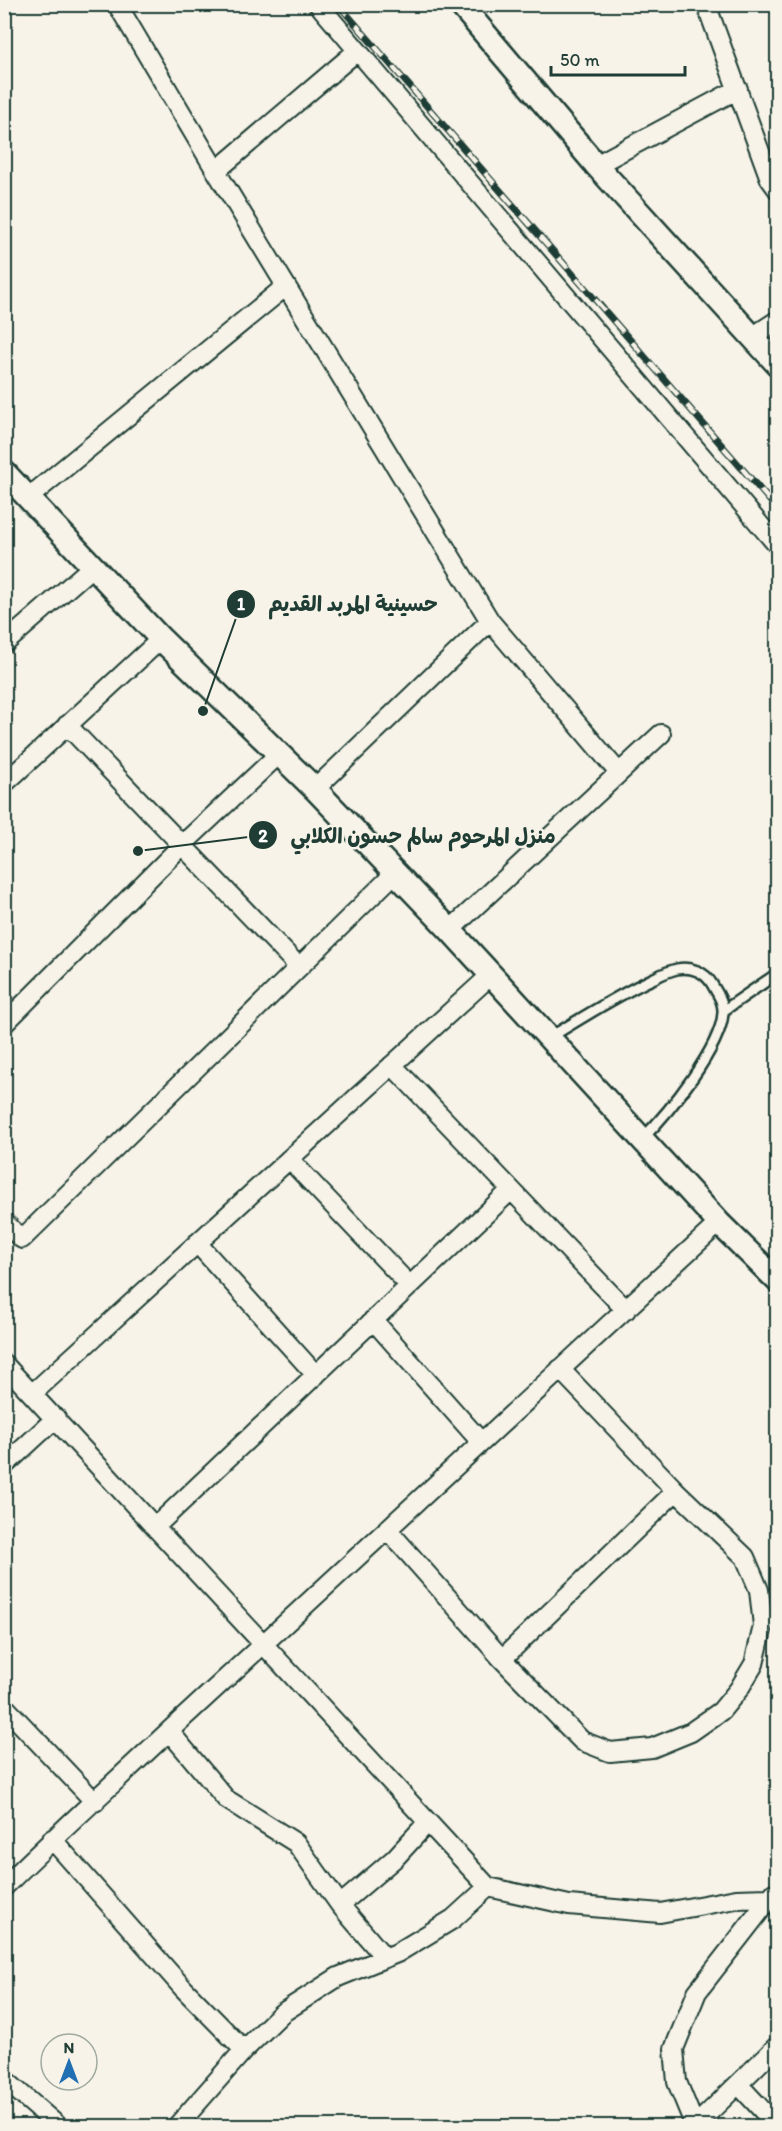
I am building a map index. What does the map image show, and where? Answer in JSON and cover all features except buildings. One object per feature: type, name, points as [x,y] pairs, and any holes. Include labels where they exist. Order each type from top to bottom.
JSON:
[{"type":"street","points":[[117,4],[490,621],[619,774]]},
{"type":"street","points":[[318,4],[777,546]]},
{"type":"street","points":[[460,4],[596,165],[777,365]]},
{"type":"street","points":[[706,4],[770,178],[777,190]]},
{"type":"street","points":[[216,171],[357,51]]},
{"type":"street","points":[[596,165],[738,89]]},
{"type":"street","points":[[28,498],[286,286]]},
{"type":"street","points":[[752,337],[777,320]]},
{"type":"street","points":[[4,472],[160,639],[315,789],[450,930],[719,1223],[777,1281]]},
{"type":"street","points":[[6,639],[93,566]]},
{"type":"street","points":[[315,789],[490,621]]},
{"type":"street","points":[[9,771],[67,725],[160,639]]},
{"type":"street","points":[[67,725],[298,967]]},
{"type":"street","points":[[450,930],[661,734]]},
{"type":"street","points":[[4,1024],[182,845],[279,754]]},
{"type":"street","points":[[4,1222],[22,1239],[395,873]]},
{"type":"street","points":[[33,1393],[491,975]]},
{"type":"street","points":[[392,1065],[626,1310]]},
{"type":"street","points":[[289,1159],[410,1286]]},
{"type":"street","points":[[156,1526],[511,1190]]},
{"type":"street","points":[[4,1887],[168,1731],[719,1223]]},
{"type":"street","points":[[197,1243],[316,1375]]},
{"type":"street","points":[[373,1320],[481,1442]]},
{"type":"street","points":[[4,1364],[488,1887],[569,1905],[660,1913],[773,1894]]},
{"type":"street","points":[[387,1529],[502,1659],[582,1741],[610,1752],[652,1748],[691,1732],[721,1711],[739,1689],[754,1664],[763,1626],[759,1590],[745,1557],[676,1491],[560,1369]]},
{"type":"street","points":[[4,1466],[56,1418]]},
{"type":"street","points":[[502,1659],[676,1491]]},
{"type":"street","points":[[4,1706],[95,1802]]},
{"type":"street","points":[[168,1731],[226,1799],[297,1843],[340,1905],[385,1958]]},
{"type":"street","points":[[340,1905],[395,1858],[428,1822]]},
{"type":"street","points":[[52,1839],[183,1988],[244,2050]]},
{"type":"street","points":[[177,2127],[244,2050],[282,2013],[338,1977],[397,1953],[453,1919],[488,1887]]},
{"type":"street","points":[[773,1894],[697,1992],[674,2049],[677,2082],[695,2126],[777,2045]]},
{"type":"street","points":[[4,2079],[58,2127]]},
{"type":"street","points":[[738,2084],[777,2127]]},
{"type":"lane","points":[[549,1038],[606,1003],[676,969],[692,968],[708,978],[721,998],[723,1011],[721,1029],[698,1070],[665,1116],[642,1139]]},
{"type":"lane","points":[[723,1011],[777,973]]},
{"type":"railway","points":[[338,4],[778,510]]},
{"type":"place","name":"حسينية المربد القديم","points":[[203,711]]},
{"type":"place","name":"منزل المرحوم سالم حسون الكلابي","points":[[138,851]]}]
